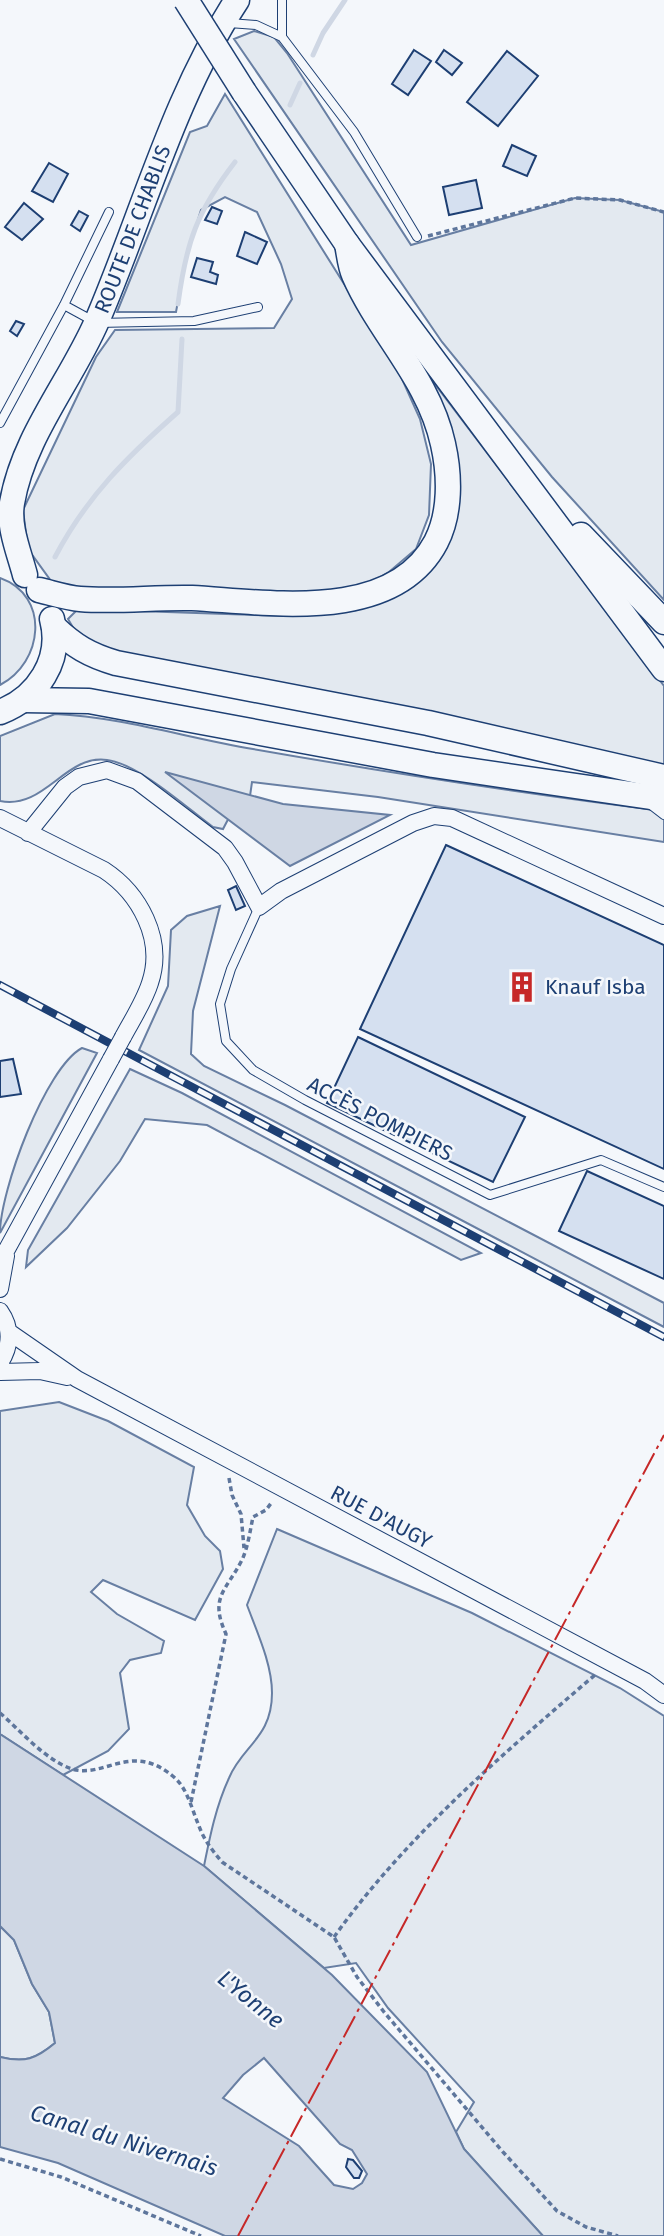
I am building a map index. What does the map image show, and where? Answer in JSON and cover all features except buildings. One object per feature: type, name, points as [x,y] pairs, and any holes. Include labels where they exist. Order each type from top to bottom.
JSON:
[{"type":"main road","points":[[186,0],[244,92],[347,244],[664,669]]},
{"type":"main road","name":"ROUTE DE CHABLIS","points":[[38,432],[97,323],[186,96],[222,22],[237,0]]},
{"type":"main road","points":[[0,563],[32,583],[79,599],[171,597],[322,603],[383,590],[412,573],[430,552],[445,520],[447,486],[444,445],[423,388],[354,275],[347,244]]},
{"type":"main road","points":[[0,712],[23,700],[45,675],[55,643],[49,607],[32,583],[11,523],[12,504],[38,432]]},
{"type":"main road","points":[[0,477],[38,432]]},
{"type":"main road","points":[[496,441],[532,475],[593,551],[664,622]]},
{"type":"main road","points":[[54,626],[82,651],[116,663],[428,723],[664,777]]},
{"type":"main road","points":[[23,700],[89,701],[433,765],[664,799]]},
{"type":"street","points":[[28,833],[65,787],[79,777],[94,771],[120,772],[137,780],[225,848],[259,907],[305,878],[413,823],[434,816],[452,818],[664,916]]},
{"type":"street","points":[[0,818],[119,880],[141,906],[150,934],[153,970],[150,983],[123,1037],[3,1259],[0,1289]]},
{"type":"street","points":[[0,1311],[9,1332],[9,1344],[0,1363]]},
{"type":"street","name":"RUE D'AUGY","points":[[9,1332],[77,1379],[610,1663],[664,1695]]},
{"type":"street","name":"RUE D'AUGY","points":[[0,1372],[40,1371],[77,1379]]},
{"type":"lane","points":[[282,0],[282,37]]},
{"type":"lane","points":[[222,22],[256,25],[282,37],[354,132],[417,237]]},
{"type":"lane","points":[[0,423],[64,305],[109,212]]},
{"type":"lane","points":[[64,305],[97,323],[194,321],[258,307]]},
{"type":"lane","points":[[637,796],[664,815]]},
{"type":"lane","name":"ACCÈS POMPIERS","points":[[259,907],[231,969],[220,1004],[226,1041],[253,1070],[305,1100],[490,1195],[601,1160],[664,1187]]},
{"type":"path","points":[[417,237],[454,231],[575,198],[620,200],[664,212]]},
{"type":"path","points":[[234,1462],[228,1481],[241,1514],[245,1550]]},
{"type":"path","points":[[191,1802],[226,1634],[218,1616],[218,1599],[245,1550],[253,1517],[266,1510],[283,1488]]},
{"type":"path","points":[[334,1937],[426,1827],[518,1740],[610,1663]]},
{"type":"path","points":[[0,1713],[58,1763],[75,1770],[130,1759],[153,1765],[175,1778],[191,1802],[208,1846],[222,1862],[334,1937],[357,1977],[384,2012],[557,2211],[586,2227],[618,2236]]},
{"type":"path","points":[[0,2159],[61,2177],[201,2236]]},
{"type":"shaded area","points":[[254,31],[274,37],[287,53],[411,245],[575,198],[620,200],[664,212],[664,600],[552,477],[442,342],[234,39]]},
{"type":"shaded area","points":[[225,94],[398,370],[420,419],[431,464],[429,515],[416,549],[389,572],[366,585],[320,596],[75,589],[54,585],[28,549],[23,510],[96,357],[115,330],[274,328],[292,299],[281,264],[257,212],[225,197],[201,210],[186,258],[176,312],[117,312],[190,132],[207,126]]},
{"type":"shaded area","points":[[412,354],[664,686],[664,767],[107,650],[81,641],[68,619],[78,609],[287,616],[357,610],[422,579],[451,529]]},
{"type":"shaded area","points":[[0,578],[16,587],[28,599],[34,614],[35,630],[25,662],[14,675],[0,685]]},
{"type":"shaded area","points":[[55,714],[130,723],[253,749],[407,775],[664,811],[664,842],[378,797],[252,782],[248,810],[235,806],[223,829],[213,827],[133,769],[107,760],[92,760],[79,765],[30,798],[16,802],[0,801],[0,736]]},
{"type":"shaded area","points":[[220,906],[193,1011],[191,1054],[204,1066],[285,1105],[664,1303],[664,1327],[139,1050],[168,986],[171,930],[187,916]]},
{"type":"shaded area","points":[[82,1048],[97,1053],[0,1233],[8,1189],[27,1132],[54,1079],[68,1060]]},
{"type":"shaded area","points":[[130,1069],[182,1093],[481,1253],[461,1260],[207,1125],[145,1119],[120,1161],[67,1228],[26,1267],[28,1250]]},
{"type":"shaded area","points":[[59,1402],[108,1421],[194,1467],[187,1505],[205,1536],[220,1551],[223,1569],[195,1620],[103,1580],[91,1592],[117,1614],[164,1641],[161,1653],[130,1660],[120,1673],[129,1729],[108,1751],[63,1775],[0,1734],[0,1411]]},
{"type":"shaded area","points":[[277,1529],[472,1613],[620,1688],[664,1716],[664,2236],[543,2236],[464,2149],[456,2132],[474,2102],[388,2008],[356,1963],[324,1968],[204,1866],[224,1789],[235,1767],[262,1731],[271,1708],[270,1671],[247,1605]]},
{"type":"shaded area","points":[[0,1926],[14,1940],[32,1984],[49,2012],[55,2043],[29,2058],[16,2060],[0,2057]]},
{"type":"water","points":[[165,772],[283,804],[390,815],[290,866]]},
{"type":"water","points":[[0,1734],[204,1866],[332,1975],[427,2072],[464,2149],[543,2236],[225,2236],[58,2163],[0,2147],[0,2057],[16,2060],[30,2058],[55,2043],[49,2012],[32,1984],[14,1940],[0,1926]],"holes":[[[264,2058],[340,2144],[352,2150],[367,2174],[362,2183],[353,2189],[334,2185],[299,2146],[223,2098],[243,2075]]]},
{"type":"waterway","points":[[313,55],[323,33],[345,0]]},
{"type":"waterway","points":[[290,105],[300,83]]},
{"type":"waterway","points":[[178,304],[185,263],[195,229],[211,196],[235,162]]},
{"type":"waterway","points":[[55,557],[67,535],[110,478],[178,412],[182,339]]},
{"type":"railway","points":[[0,985],[664,1337]]},
{"type":"power","points":[[238,2236],[664,1435]]},
{"type":"place","name":"Knauf Isba","points":[[522,987]]},
{"type":"water label","name":"L'Yonne","points":[[251,1999]]},
{"type":"water label","name":"Canal du Nivernais","points":[[124,2140]]}]
